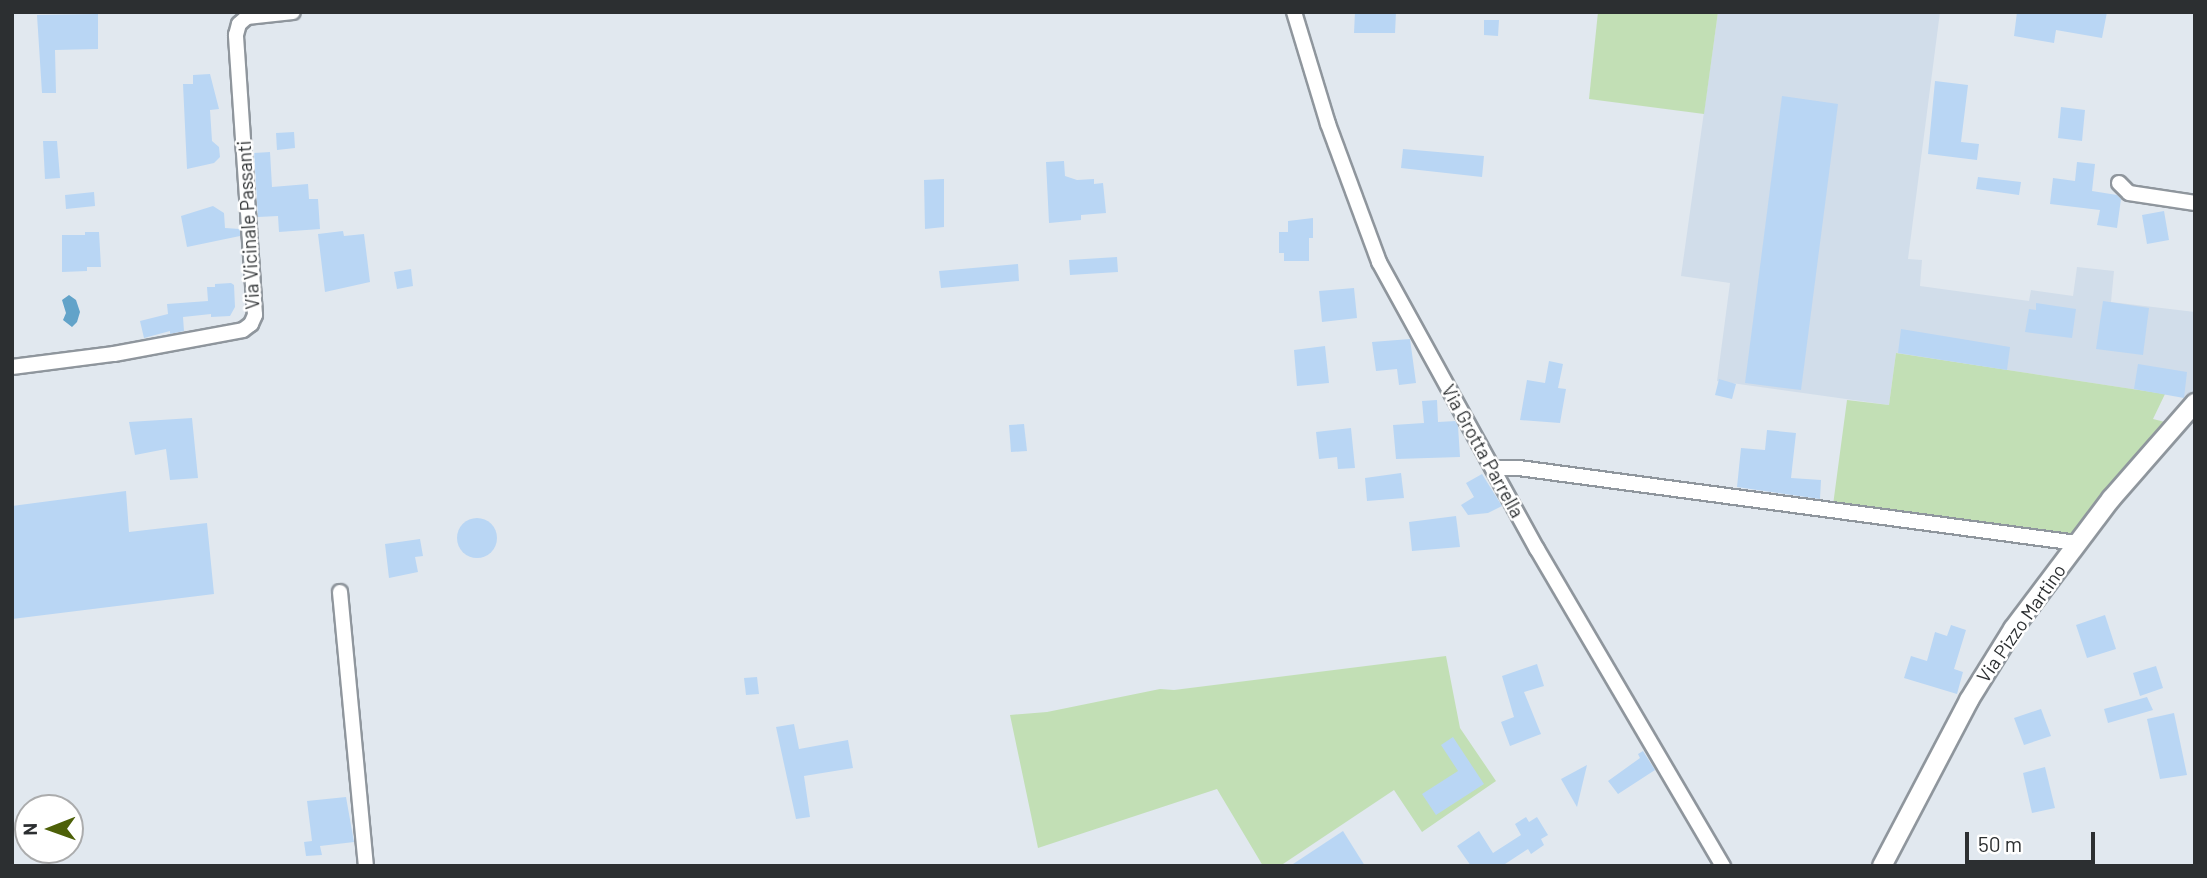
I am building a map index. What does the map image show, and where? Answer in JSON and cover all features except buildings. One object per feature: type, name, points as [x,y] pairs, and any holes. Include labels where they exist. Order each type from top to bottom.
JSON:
[{"type":"street","name":"Via Vicinale Passanti","points":[[12,367],[114,354],[243,330],[251,324],[255,315],[236,35],[239,24],[247,17],[293,12]]},
{"type":"street","name":"Via Grotta Parrella","points":[[1294,12],[1340,162],[1379,262],[1493,468],[1723,866]]},
{"type":"street","points":[[2119,183],[2129,193],[2195,203]]},
{"type":"street","name":"Via Pizzo Martino","points":[[1882,866],[1969,700],[2012,629],[2111,499],[2195,403]]},
{"type":"street","points":[[1493,468],[1531,470],[2077,543]]},
{"type":"street","points":[[340,592],[366,866]]},
{"type":"shaded area","points":[[1718,12],[1940,12],[1908,259],[1922,260],[1920,286],[2029,301],[2031,290],[2073,296],[2077,267],[2114,271],[2111,302],[2195,312],[2195,393],[2191,398],[1896,353],[1889,405],[1717,381],[1730,283],[1681,276]]},
{"type":"green space","points":[[1598,12],[1718,12],[1704,114],[1589,99]]},
{"type":"green space","points":[[1896,353],[2165,394],[2153,419],[2169,423],[2073,535],[1833,505],[1847,400],[1889,405]]},
{"type":"green space","points":[[1446,656],[1460,728],[1496,781],[1422,832],[1394,790],[1280,866],[1263,866],[1217,789],[1038,848],[1010,715],[1047,712],[1160,689],[1174,690]]},
{"type":"water","points":[[69,295],[76,300],[80,312],[72,327],[63,320],[66,313],[62,300]]}]
